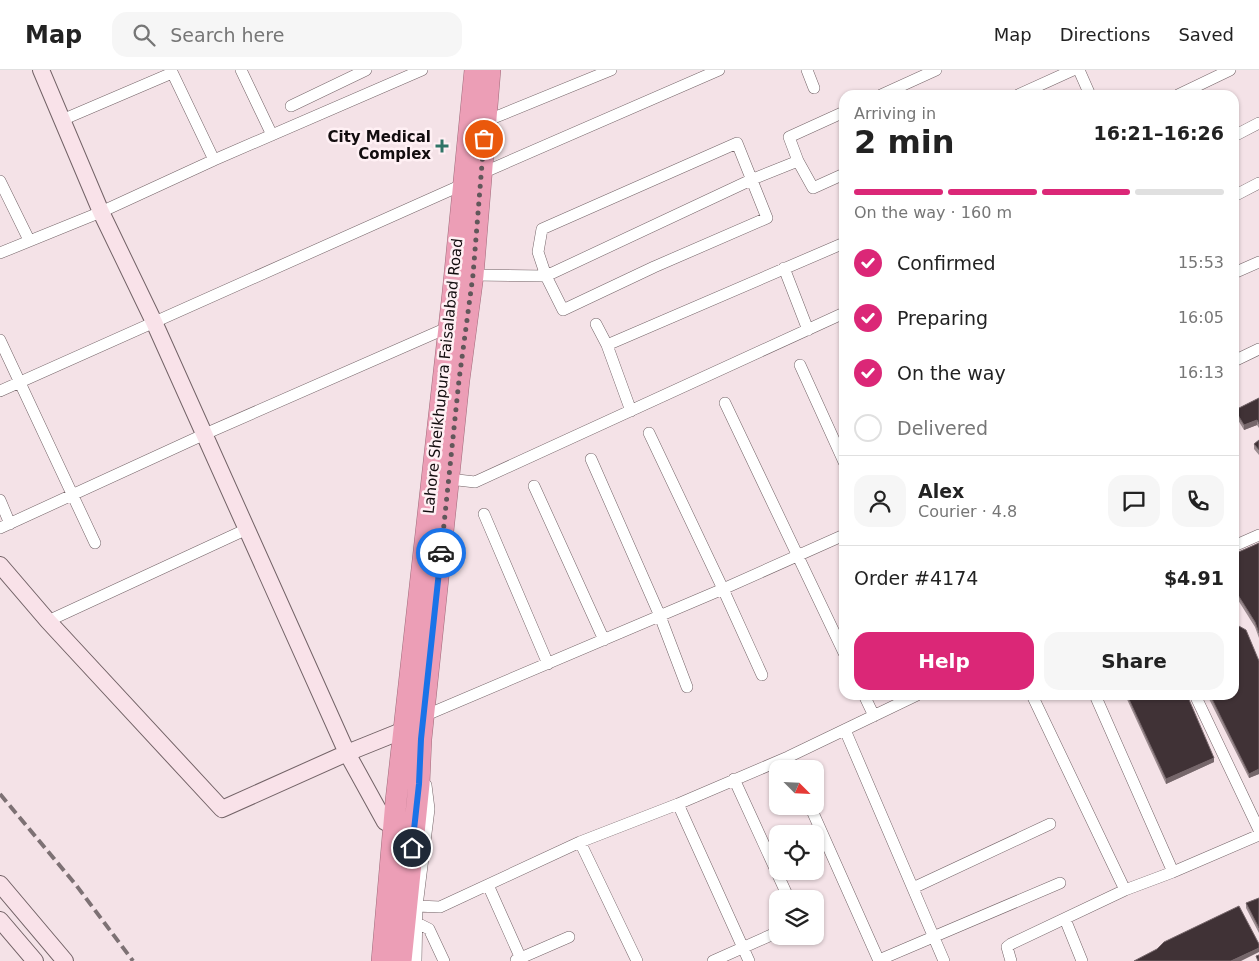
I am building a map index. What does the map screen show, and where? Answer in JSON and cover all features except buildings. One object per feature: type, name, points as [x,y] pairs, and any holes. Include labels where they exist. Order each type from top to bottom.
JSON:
[{"type":"highway","name":"Lahore Sheikhupura Faisalabad Road","points":[[401,961],[419,784],[413,735],[424,716],[459,380],[473,275],[474,70]]},
{"type":"highway","name":"Lahore Sheikhupura Faisalabad Road","points":[[382,961],[396,801],[413,735],[449,327],[472,179],[486,121],[490,70]]},
{"type":"street","points":[[41,70],[100,212],[154,322],[348,753],[385,822]]},
{"type":"street","points":[[241,70],[272,135]]},
{"type":"street","points":[[291,106],[366,70]]},
{"type":"street","points":[[0,253],[100,212],[214,160],[422,70]]},
{"type":"street","points":[[486,121],[611,70]]},
{"type":"street","points":[[0,391],[719,70]]},
{"type":"street","points":[[807,70],[814,88]]},
{"type":"street","points":[[892,90],[936,70]]},
{"type":"street","points":[[1029,90],[1074,70]]},
{"type":"street","points":[[1078,70],[1088,90]]},
{"type":"street","points":[[1186,90],[1215,73],[1230,70]]},
{"type":"street","points":[[62,120],[171,72],[214,160]]},
{"type":"street","points":[[839,114],[788,137],[798,161],[813,188],[839,176]]},
{"type":"street","points":[[1239,133],[1259,123]]},
{"type":"street","points":[[737,143],[753,179],[767,218],[654,267],[563,310],[546,276],[538,252],[542,229],[737,143]]},
{"type":"street","points":[[473,275],[546,276],[753,179],[798,161]]},
{"type":"street","points":[[0,182],[29,240]]},
{"type":"street","points":[[1239,194],[1259,184]]},
{"type":"street","points":[[607,346],[839,244]]},
{"type":"street","points":[[1239,271],[1259,262]]},
{"type":"street","points":[[784,268],[808,330]]},
{"type":"street","points":[[449,479],[475,482],[839,315]]},
{"type":"street","points":[[596,324],[607,346],[631,410]]},
{"type":"street","points":[[0,500],[5,526],[205,434],[449,327]]},
{"type":"street","points":[[0,340],[95,543]]},
{"type":"street","points":[[1239,359],[1259,349]]},
{"type":"street","points":[[800,365],[839,451]]},
{"type":"street","points":[[725,404],[839,642]]},
{"type":"street","points":[[649,433],[762,675]]},
{"type":"street","points":[[592,458],[660,616],[687,687]]},
{"type":"street","points":[[534,486],[604,640]]},
{"type":"street","points":[[484,514],[548,664]]},
{"type":"street","points":[[48,621],[247,529]]},
{"type":"street","points":[[1239,544],[1259,535]]},
{"type":"street","points":[[424,716],[723,589],[839,537]]},
{"type":"street","points":[[0,565],[48,621],[222,809],[348,753],[413,735],[429,809],[417,906],[416,961]]},
{"type":"street","points":[[866,700],[874,716]]},
{"type":"street","points":[[417,906],[440,907],[580,842],[678,804],[788,757],[907,700]]},
{"type":"street","points":[[1034,700],[1125,890]]},
{"type":"street","points":[[1098,700],[1173,872]]},
{"type":"street","points":[[1196,700],[1259,830]]},
{"type":"street","points":[[845,730],[944,961]]},
{"type":"street","points":[[734,779],[785,890]]},
{"type":"street","points":[[678,804],[750,961]]},
{"type":"street","points":[[814,815],[879,961],[1060,883]]},
{"type":"street","points":[[913,888],[1050,824]]},
{"type":"street","points":[[1011,961],[1006,947],[1011,944],[1125,890],[1173,872],[1259,835]]},
{"type":"street","points":[[580,842],[637,961]]},
{"type":"street","points":[[0,884],[65,961]]},
{"type":"street","points":[[488,884],[519,960],[569,937]]},
{"type":"street","points":[[1065,919],[1082,961]]},
{"type":"street","points":[[0,920],[35,961]]},
{"type":"street","points":[[417,923],[429,929],[444,961]]},
{"type":"street","points":[[713,961],[769,936]]},
{"type":"railway","points":[[0,794],[76,885],[133,961]]},
{"type":"way so far","points":[[441,553],[459,380],[473,275],[484,139]]},
{"type":"place","name":"City Medical Complex","points":[[442,146]]},
{"type":"route","points":[[412,848],[419,784],[421,739],[441,553]]}]
